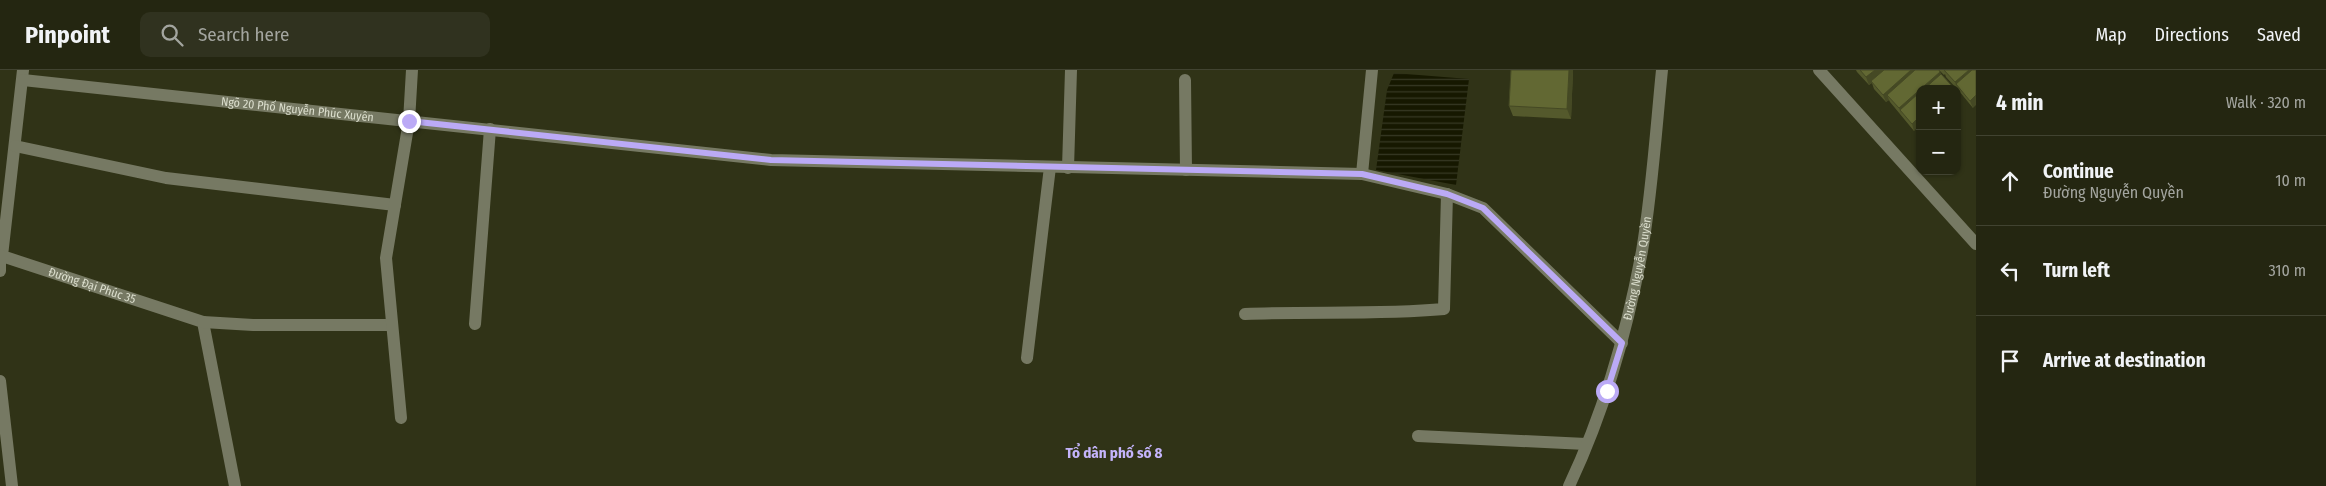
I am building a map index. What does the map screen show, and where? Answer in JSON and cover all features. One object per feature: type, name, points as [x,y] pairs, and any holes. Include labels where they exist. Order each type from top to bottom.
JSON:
[{"type":"street","points":[[401,418],[386,258],[409,121],[412,70]]},
{"type":"street","points":[[1068,168],[1071,70]]},
{"type":"street","points":[[1362,174],[1372,70]]},
{"type":"street","name":"Đường Nguyễn Quyền","points":[[1569,486],[1607,391],[1622,343],[1642,250],[1662,70]]},
{"type":"street","points":[[1819,70],[1974,237]]},
{"type":"street","points":[[0,271],[23,75]]},
{"type":"street","name":"Ngõ 20 Phố Nguyễn Phúc Xuyên","points":[[23,75],[409,121],[771,160],[1362,174],[1447,194],[1483,208],[1622,343]]},
{"type":"street","points":[[1185,80],[1186,170]]},
{"type":"street","points":[[475,324],[490,129]]},
{"type":"street","points":[[15,146],[166,178],[395,205]]},
{"type":"street","points":[[1027,358],[1050,167]]},
{"type":"street","points":[[1245,314],[1311,311],[1407,312],[1444,309],[1447,194]]},
{"type":"street","name":"Đường Đại Phúc 35","points":[[1,255],[203,322],[252,325],[392,325]]},
{"type":"street","points":[[203,322],[235,486]]},
{"type":"street","points":[[0,381],[12,486]]},
{"type":"street","points":[[1418,436],[1586,444]]},
{"type":"shaded area","points":[[1394,73],[1469,79],[1456,185],[1376,170],[1387,90]]},
{"type":"building","points":[[1511,70],[1569,70],[1567,109],[1509,106]]},
{"type":"building","points":[[1860,70],[1875,70],[1866,77]]},
{"type":"building","points":[[1884,70],[1911,70],[1883,95],[1871,81]]},
{"type":"building","points":[[1915,70],[1939,70],[1940,72],[1925,85],[1916,85],[1916,93],[1899,108],[1887,95]]},
{"type":"building","points":[[1944,70],[1969,70],[1955,82]]},
{"type":"building","points":[[1972,70],[1976,70],[1976,95],[1970,101],[1961,90],[1961,85],[1956,84]]},
{"type":"building","points":[[1941,74],[1951,85],[1929,85]]},
{"type":"building","points":[[1916,96],[1916,120],[1912,124],[1900,110]]},
{"type":"district","name":"Tổ dân phố số 8","points":[[1114,453]]},
{"type":"route","points":[[409,121],[771,160],[1362,174],[1447,194],[1483,208],[1622,343],[1607,391]]}]
